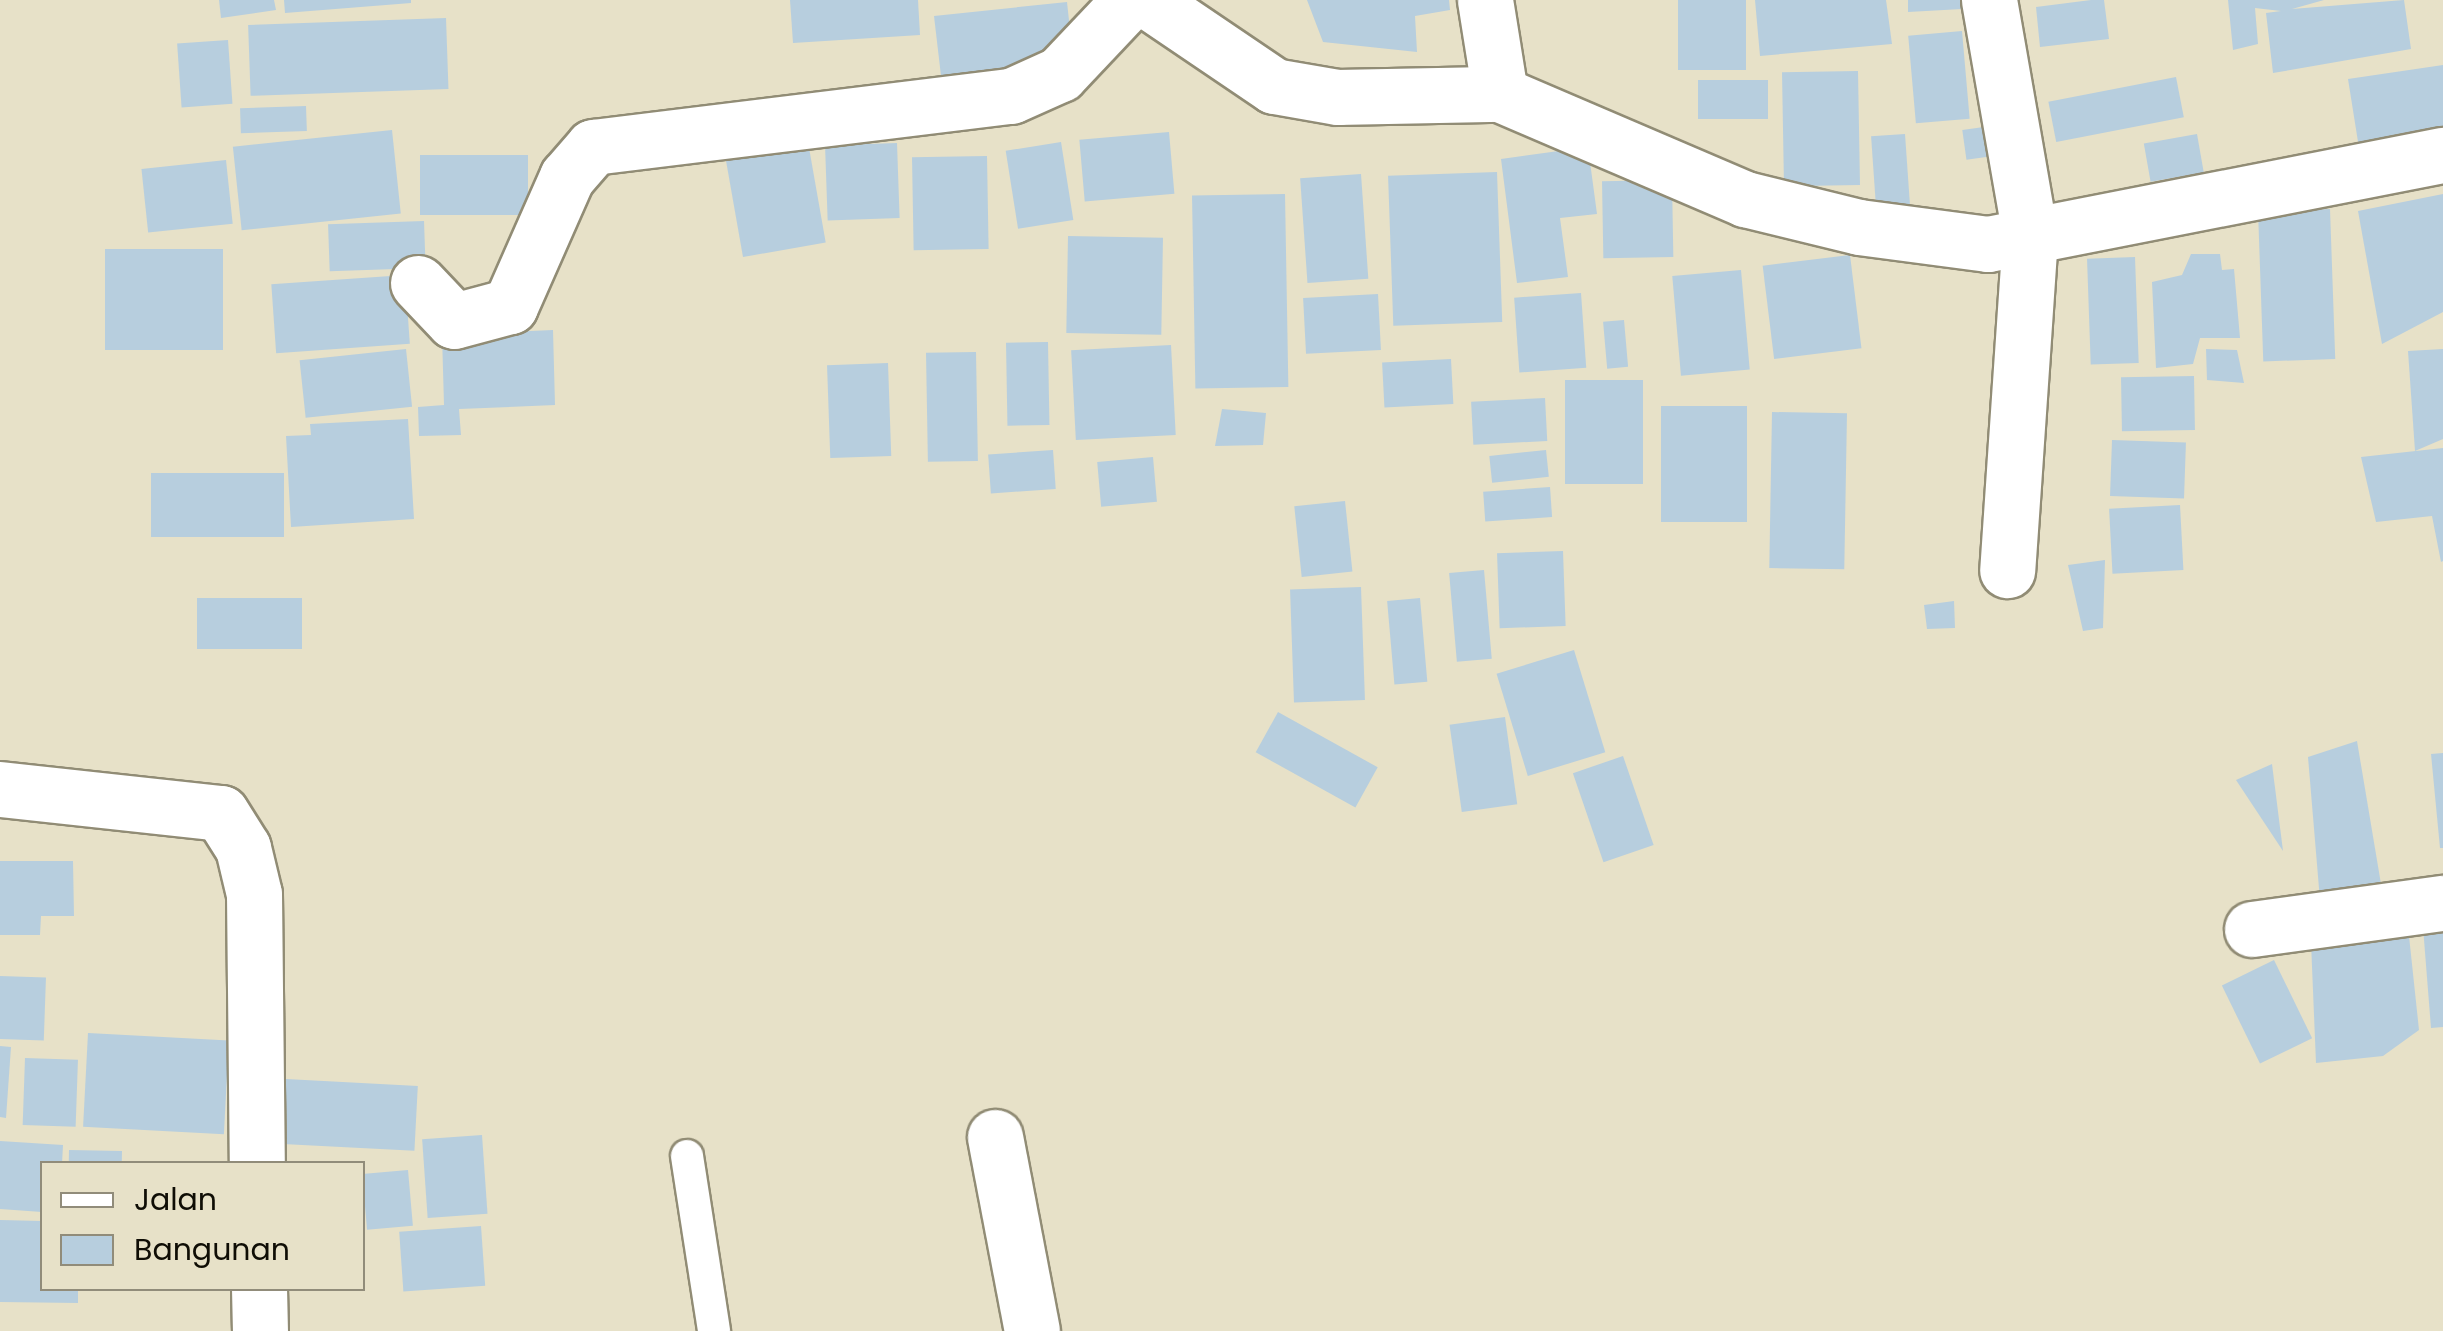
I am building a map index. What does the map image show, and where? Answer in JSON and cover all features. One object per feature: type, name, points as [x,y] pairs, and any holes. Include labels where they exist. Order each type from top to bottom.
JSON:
[{"type":"street","points":[[418,283],[454,321],[510,306],[567,177],[593,147],[1011,96],[1060,74],[1130,0]]},
{"type":"street","points":[[1147,0],[1274,86],[1338,98],[1500,94],[1745,199],[1859,228],[1988,244],[2443,155]]},
{"type":"street","points":[[1484,0],[1500,94]]},
{"type":"street","points":[[1989,0],[2030,236],[2006,570]]},
{"type":"street","points":[[0,790],[221,813],[243,848],[254,894],[258,1161]]},
{"type":"street","points":[[2252,930],[2443,903]]},
{"type":"street","points":[[995,1137],[1032,1331]]},
{"type":"street","points":[[259,1291],[260,1331]]},
{"type":"lane","points":[[687,1156],[714,1331]]},
{"type":"building","points":[[219,0],[274,0],[276,10],[221,18]]},
{"type":"building","points":[[284,0],[411,0],[411,3],[285,13]]},
{"type":"building","points":[[790,0],[918,0],[920,35],[793,43]]},
{"type":"building","points":[[1307,0],[1449,0],[1450,10],[1415,16],[1417,52],[1323,42]]},
{"type":"building","points":[[1678,0],[1746,0],[1746,70],[1678,70]]},
{"type":"building","points":[[1755,0],[1886,0],[1892,44],[1760,56]]},
{"type":"building","points":[[1908,0],[1962,0],[1962,9],[1908,12]]},
{"type":"building","points":[[2104,0],[2109,39],[2040,47],[2036,7]]},
{"type":"building","points":[[2228,0],[2324,0],[2292,9],[2404,0],[2411,49],[2273,73],[2266,13],[2281,11],[2255,8],[2258,44],[2233,50]]},
{"type":"building","points":[[1067,2],[1072,48],[943,93],[934,16]]},
{"type":"building","points":[[446,18],[448,89],[251,96],[248,25]]},
{"type":"building","points":[[1962,31],[1970,119],[1916,123],[1908,36]]},
{"type":"building","points":[[228,40],[232,104],[182,107],[177,44]]},
{"type":"building","points":[[2443,65],[2443,131],[2359,148],[2348,79]]},
{"type":"building","points":[[1858,71],[1860,185],[1784,186],[1782,72]]},
{"type":"building","points":[[2176,77],[2184,117],[2056,142],[2048,102]]},
{"type":"building","points":[[1698,80],[1768,80],[1768,119],[1698,119]]},
{"type":"building","points":[[306,106],[307,131],[241,133],[240,108]]},
{"type":"building","points":[[1991,126],[1995,156],[1966,160],[1962,130]]},
{"type":"building","points":[[392,130],[401,214],[242,230],[233,147]]},
{"type":"building","points":[[1169,132],[1174,194],[1085,202],[1079,140]]},
{"type":"building","points":[[1905,134],[1910,206],[1876,208],[1871,136]]},
{"type":"building","points":[[2197,134],[2204,172],[2151,182],[2144,143]]},
{"type":"building","points":[[808,142],[826,242],[743,257],[725,157]]},
{"type":"building","points":[[1061,142],[1073,220],[1018,229],[1006,151]]},
{"type":"building","points":[[897,143],[900,218],[828,220],[825,146]]},
{"type":"building","points":[[1588,147],[1597,214],[1560,218],[1568,277],[1517,283],[1501,159]]},
{"type":"building","points":[[420,155],[528,155],[528,215],[420,215]]},
{"type":"building","points":[[987,156],[989,249],[914,250],[912,157]]},
{"type":"building","points":[[226,160],[233,224],[148,233],[141,169]]},
{"type":"building","points":[[1497,172],[1502,322],[1393,326],[1388,176]]},
{"type":"building","points":[[1361,174],[1368,279],[1307,283],[1300,178]]},
{"type":"building","points":[[1672,180],[1673,257],[1603,258],[1602,181]]},
{"type":"building","points":[[1285,194],[1288,387],[1195,389],[1192,196]]},
{"type":"building","points":[[2443,194],[2443,312],[2382,344],[2358,211]]},
{"type":"building","points":[[2330,209],[2335,359],[2263,361],[2258,212]]},
{"type":"building","points":[[424,221],[426,268],[330,271],[328,224]]},
{"type":"building","points":[[1068,236],[1163,238],[1161,335],[1066,333]]},
{"type":"building","points":[[105,249],[223,249],[223,350],[105,350]]},
{"type":"building","points":[[2191,254],[2220,254],[2222,270],[2234,269],[2240,338],[2200,338],[2193,364],[2156,368],[2152,282],[2182,275]]},
{"type":"building","points":[[1850,255],[1861,348],[1774,359],[1763,266]]},
{"type":"building","points":[[2135,257],[2139,363],[2091,365],[2087,259]]},
{"type":"building","points":[[1741,270],[1750,370],[1681,376],[1672,276]]},
{"type":"building","points":[[405,275],[410,344],[276,353],[271,284]]},
{"type":"building","points":[[1581,293],[1586,368],[1519,372],[1514,298]]},
{"type":"building","points":[[1378,294],[1381,350],[1306,354],[1303,298]]},
{"type":"building","points":[[1624,320],[1628,367],[1607,369],[1603,322]]},
{"type":"building","points":[[553,330],[555,405],[459,409],[461,435],[419,436],[418,407],[444,405],[442,335]]},
{"type":"building","points":[[1048,342],[1049,425],[1007,426],[1006,343]]},
{"type":"building","points":[[1171,345],[1176,435],[1076,440],[1071,350]]},
{"type":"building","points":[[406,349],[412,407],[306,418],[300,360]]},
{"type":"building","points":[[2206,349],[2237,350],[2244,383],[2207,380]]},
{"type":"building","points":[[2443,349],[2443,439],[2415,451],[2408,351]]},
{"type":"building","points":[[976,352],[978,461],[928,462],[926,353]]},
{"type":"building","points":[[1451,359],[1453,404],[1384,408],[1382,363]]},
{"type":"building","points":[[888,363],[891,456],[830,458],[827,365]]},
{"type":"building","points":[[2194,376],[2195,430],[2122,431],[2121,377]]},
{"type":"building","points":[[1565,380],[1643,380],[1643,484],[1565,484]]},
{"type":"building","points":[[1545,398],[1547,441],[1473,445],[1471,402]]},
{"type":"building","points":[[1661,406],[1747,406],[1747,522],[1661,522]]},
{"type":"building","points":[[1222,409],[1266,413],[1263,445],[1215,446]]},
{"type":"building","points":[[1772,412],[1847,413],[1844,569],[1769,568]]},
{"type":"building","points":[[408,419],[414,519],[291,527],[286,436],[311,435],[310,424]]},
{"type":"building","points":[[2112,440],[2186,443],[2184,499],[2110,496]]},
{"type":"building","points":[[2443,448],[2441,562],[2432,516],[2376,522],[2361,457]]},
{"type":"building","points":[[1053,450],[1056,489],[991,493],[988,455]]},
{"type":"building","points":[[1546,450],[1549,477],[1492,483],[1489,456]]},
{"type":"building","points":[[1153,457],[1157,502],[1101,507],[1097,462]]},
{"type":"building","points":[[151,473],[284,473],[284,537],[151,537]]},
{"type":"building","points":[[1550,487],[1552,517],[1485,522],[1483,492]]},
{"type":"building","points":[[1345,501],[1352,572],[1302,577],[1294,506]]},
{"type":"building","points":[[2180,505],[2183,570],[2112,574],[2109,509]]},
{"type":"building","points":[[1563,551],[1566,626],[1500,628],[1497,553]]},
{"type":"building","points":[[2105,560],[2103,628],[2083,631],[2068,565]]},
{"type":"building","points":[[1484,570],[1492,659],[1457,662],[1449,573]]},
{"type":"building","points":[[1361,587],[1365,700],[1294,702],[1290,589]]},
{"type":"building","points":[[197,598],[302,598],[302,649],[197,649]]},
{"type":"building","points":[[1420,598],[1427,682],[1394,685],[1387,601]]},
{"type":"building","points":[[1954,601],[1955,628],[1927,629],[1924,605]]},
{"type":"building","points":[[1574,650],[1605,752],[1528,776],[1497,674]]},
{"type":"building","points":[[1278,712],[1378,767],[1355,808],[1256,752]]},
{"type":"building","points":[[1505,717],[1517,804],[1462,812],[1450,725]]},
{"type":"building","points":[[2357,741],[2382,890],[2320,900],[2308,757]]},
{"type":"building","points":[[2443,753],[2443,848],[2440,848],[2431,754]]},
{"type":"building","points":[[1623,756],[1654,845],[1603,862],[1573,773]]},
{"type":"building","points":[[2272,764],[2283,851],[2236,780]]},
{"type":"building","points":[[0,861],[73,861],[74,916],[41,916],[40,935],[0,935]]},
{"type":"building","points":[[2443,923],[2443,1027],[2431,1028],[2423,927]]},
{"type":"building","points":[[2409,936],[2419,1030],[2383,1056],[2316,1063],[2311,942]]},
{"type":"building","points":[[2274,960],[2312,1038],[2260,1064],[2222,985]]},
{"type":"building","points":[[0,976],[46,978],[44,1041],[0,1039]]},
{"type":"building","points":[[88,1033],[229,1040],[224,1134],[83,1127]]},
{"type":"building","points":[[0,1046],[11,1047],[6,1118],[0,1117]]},
{"type":"building","points":[[25,1058],[78,1060],[76,1127],[23,1125]]},
{"type":"building","points":[[286,1079],[418,1086],[414,1151],[283,1144]]},
{"type":"building","points":[[482,1135],[488,1214],[428,1218],[422,1139]]},
{"type":"building","points":[[0,1141],[63,1145],[62,1161],[40,1161],[40,1212],[0,1209]]},
{"type":"building","points":[[69,1150],[122,1151],[122,1161],[69,1161]]},
{"type":"building","points":[[408,1170],[413,1226],[367,1230],[365,1174]]},
{"type":"building","points":[[0,1220],[40,1221],[40,1291],[78,1291],[78,1303],[0,1302]]},
{"type":"building","points":[[481,1226],[485,1286],[403,1292],[399,1232]]}]
